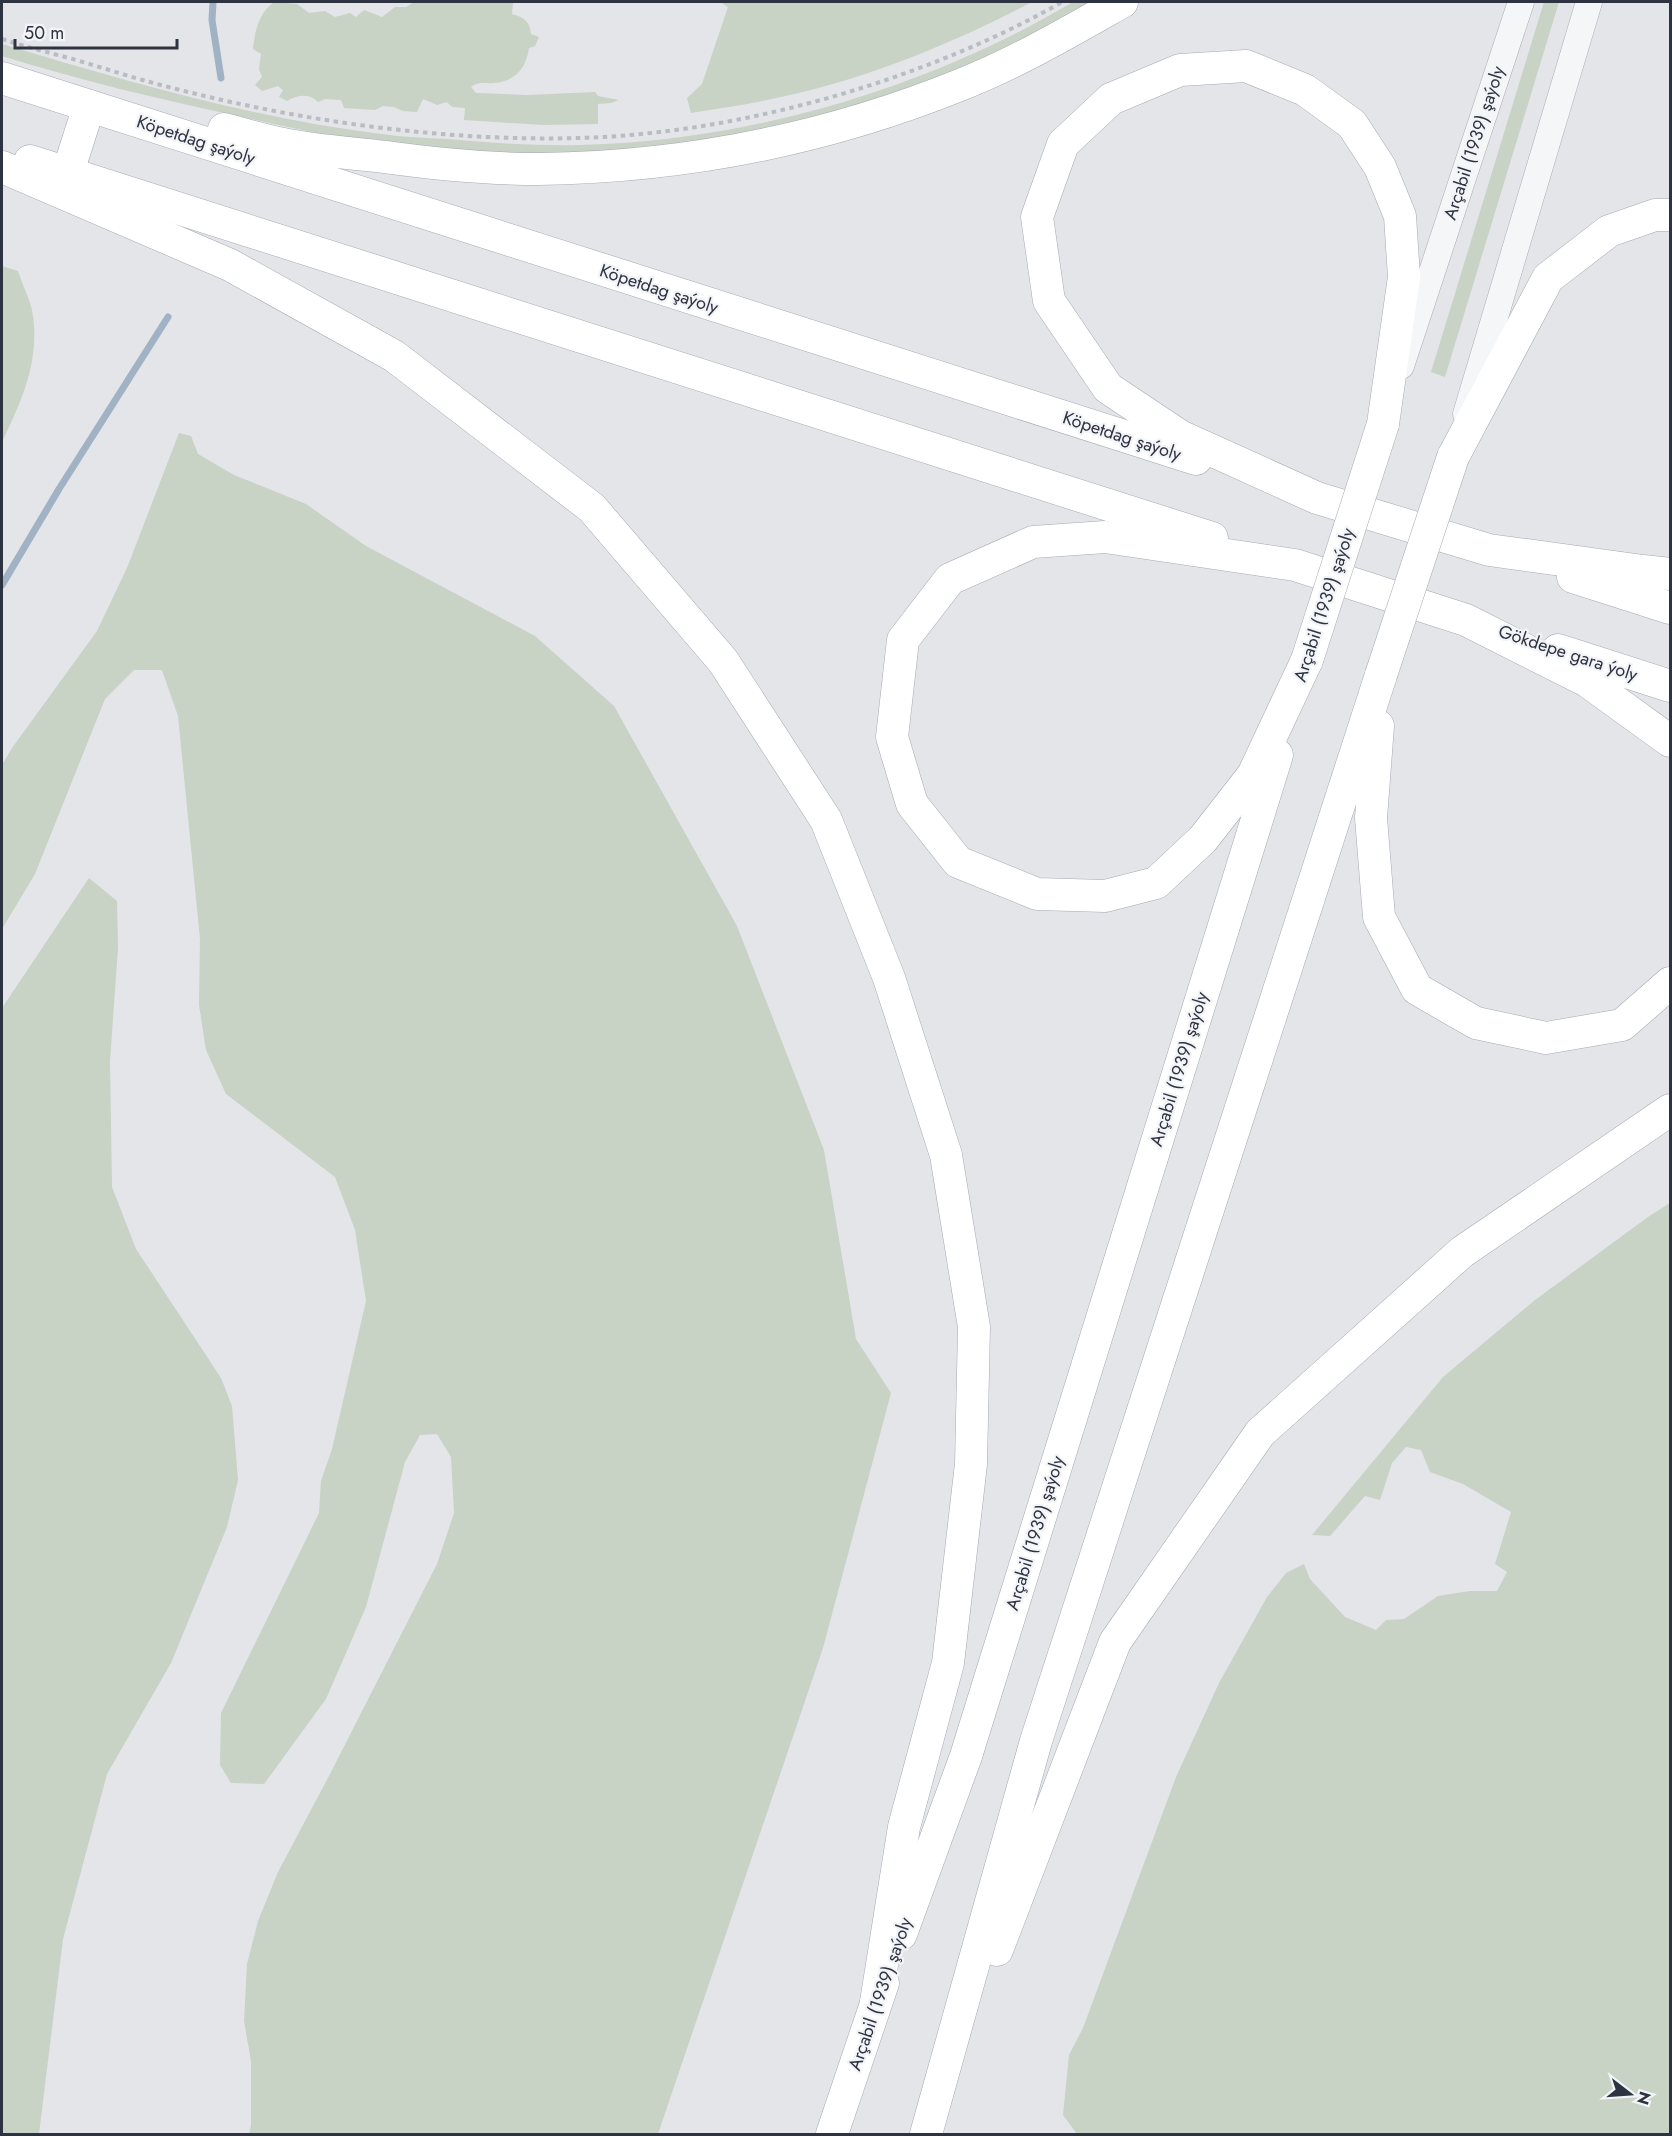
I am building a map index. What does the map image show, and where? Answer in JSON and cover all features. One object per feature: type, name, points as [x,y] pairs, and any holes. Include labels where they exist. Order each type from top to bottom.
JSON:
[{"type":"main road","points":[[2,71],[285,145],[450,165],[538,169],[627,165],[723,153],[816,134],[888,112],[961,85],[1034,51],[1122,2]]},
{"type":"main road","points":[[1383,424],[1404,277],[1400,216],[1380,167],[1352,124],[1305,90],[1246,66],[1180,70],[1111,99],[1063,144],[1037,217],[1048,301],[1108,388],[1180,436],[1317,498],[1671,608]]},
{"type":"main road","name":"Köpetdag şaýoly","points":[[2,78],[1317,498]]},
{"type":"main road","points":[[68,172],[89,106]]},
{"type":"main road","points":[[2,152],[1466,620],[1587,681],[1671,741]]},
{"type":"main road","points":[[2,167],[230,265],[394,356],[592,508],[723,661],[826,820],[889,978],[946,1155],[974,1327],[971,1464],[948,1663],[904,1827],[876,2002]]},
{"type":"main road","points":[[927,2133],[1036,1741],[1453,457],[1548,278],[1609,231],[1655,215],[1671,215]]},
{"type":"main road","name":"Arçabil (1939) şaýoly","points":[[832,2134],[876,2002],[966,1756],[1307,660],[1383,424]]},
{"type":"main road","points":[[1295,565],[1105,537],[1034,542],[950,579],[903,640],[892,737],[912,804],[958,862],[1037,894],[1105,896],[1156,883],[1203,839],[1253,775],[1307,660]]},
{"type":"main road","points":[[1489,550],[1671,574]]},
{"type":"main road","name":"Gökdepe gara ýoly","points":[[1466,620],[1671,686]]},
{"type":"main road","points":[[1381,675],[1371,818],[1379,917],[1417,989],[1476,1023],[1546,1038],[1622,1025],[1671,983]]},
{"type":"main road","points":[[927,2133],[1115,1642],[1260,1433],[1462,1252],[1671,1110]]},
{"type":"street","name":"Arçabil (1939) şaýoly","points":[[1383,424],[1521,2]]},
{"type":"street","points":[[1453,457],[1589,2]]},
{"type":"path","points":[[2,39],[140,79],[300,115],[417,131],[501,137],[580,138],[698,127],[770,113],[825,99],[884,81],[953,55],[997,36],[1062,2]]},
{"type":"shaded area","points":[[274,2],[297,4],[309,13],[325,11],[335,17],[350,13],[356,17],[364,10],[382,17],[395,7],[406,7],[414,2],[513,2],[512,14],[525,20],[531,34],[539,37],[535,46],[529,48],[519,72],[502,82],[474,85],[471,87],[476,93],[527,95],[595,92],[598,96],[619,100],[598,104],[598,124],[544,125],[464,120],[465,108],[452,107],[447,102],[437,105],[423,99],[417,112],[383,106],[375,110],[344,108],[341,100],[325,99],[318,102],[307,96],[295,97],[287,101],[279,97],[283,90],[278,86],[262,91],[255,85],[262,77],[259,69],[261,54],[253,49],[255,35],[261,17]]},
{"type":"shaded area","points":[[720,2],[1032,2],[910,58],[846,80],[770,99],[691,113],[687,98],[702,84],[728,7]]},
{"type":"shaded area","points":[[1073,2],[1091,2],[1013,44],[933,79],[850,108],[766,129],[680,144],[592,152],[504,153],[416,148],[349,139],[148,96],[2,56],[2,44],[189,97],[332,127],[414,137],[514,144],[581,145],[645,141],[709,133],[773,121],[836,104],[898,84],[959,60],[1017,33]]},
{"type":"shaded area","points":[[1544,2],[1559,2],[1445,377],[1431,372]]},
{"type":"shaded area","points":[[2,266],[18,271],[31,305],[34,345],[23,395],[2,442]]},
{"type":"shaded area","points":[[179,433],[191,436],[198,454],[234,475],[306,504],[366,546],[535,636],[614,706],[737,926],[824,1150],[856,1339],[891,1393],[823,1648],[658,2134],[249,2134],[251,2061],[244,2021],[247,1964],[258,1921],[278,1872],[437,1564],[454,1513],[451,1457],[437,1434],[420,1435],[405,1462],[366,1607],[326,1699],[264,1784],[231,1783],[220,1765],[221,1713],[319,1513],[321,1481],[332,1449],[366,1301],[355,1230],[335,1177],[226,1094],[206,1050],[199,1005],[200,939],[178,716],[162,670],[134,670],[105,699],[35,874],[2,929],[2,765],[97,631],[127,568]]},
{"type":"shaded area","points":[[89,878],[117,901],[118,948],[110,1061],[112,1187],[136,1249],[221,1378],[232,1406],[238,1480],[227,1527],[171,1663],[107,1774],[63,1939],[39,2134],[2,2134],[2,1008]]},
{"type":"shaded area","points":[[1670,1203],[1670,2134],[1077,2134],[1063,2115],[1069,2055],[1083,2028],[1176,1777],[1219,1683],[1267,1597],[1286,1573],[1304,1564],[1310,1579],[1345,1617],[1376,1630],[1386,1620],[1404,1619],[1438,1596],[1470,1591],[1497,1591],[1507,1572],[1495,1564],[1511,1512],[1463,1484],[1430,1472],[1421,1450],[1406,1447],[1392,1463],[1380,1500],[1365,1496],[1330,1536],[1312,1535],[1443,1377],[1535,1300]]},
{"type":"waterway","points":[[213,2],[212,20],[221,78]]},
{"type":"waterway","points":[[2,585],[59,489],[168,317]]}]
